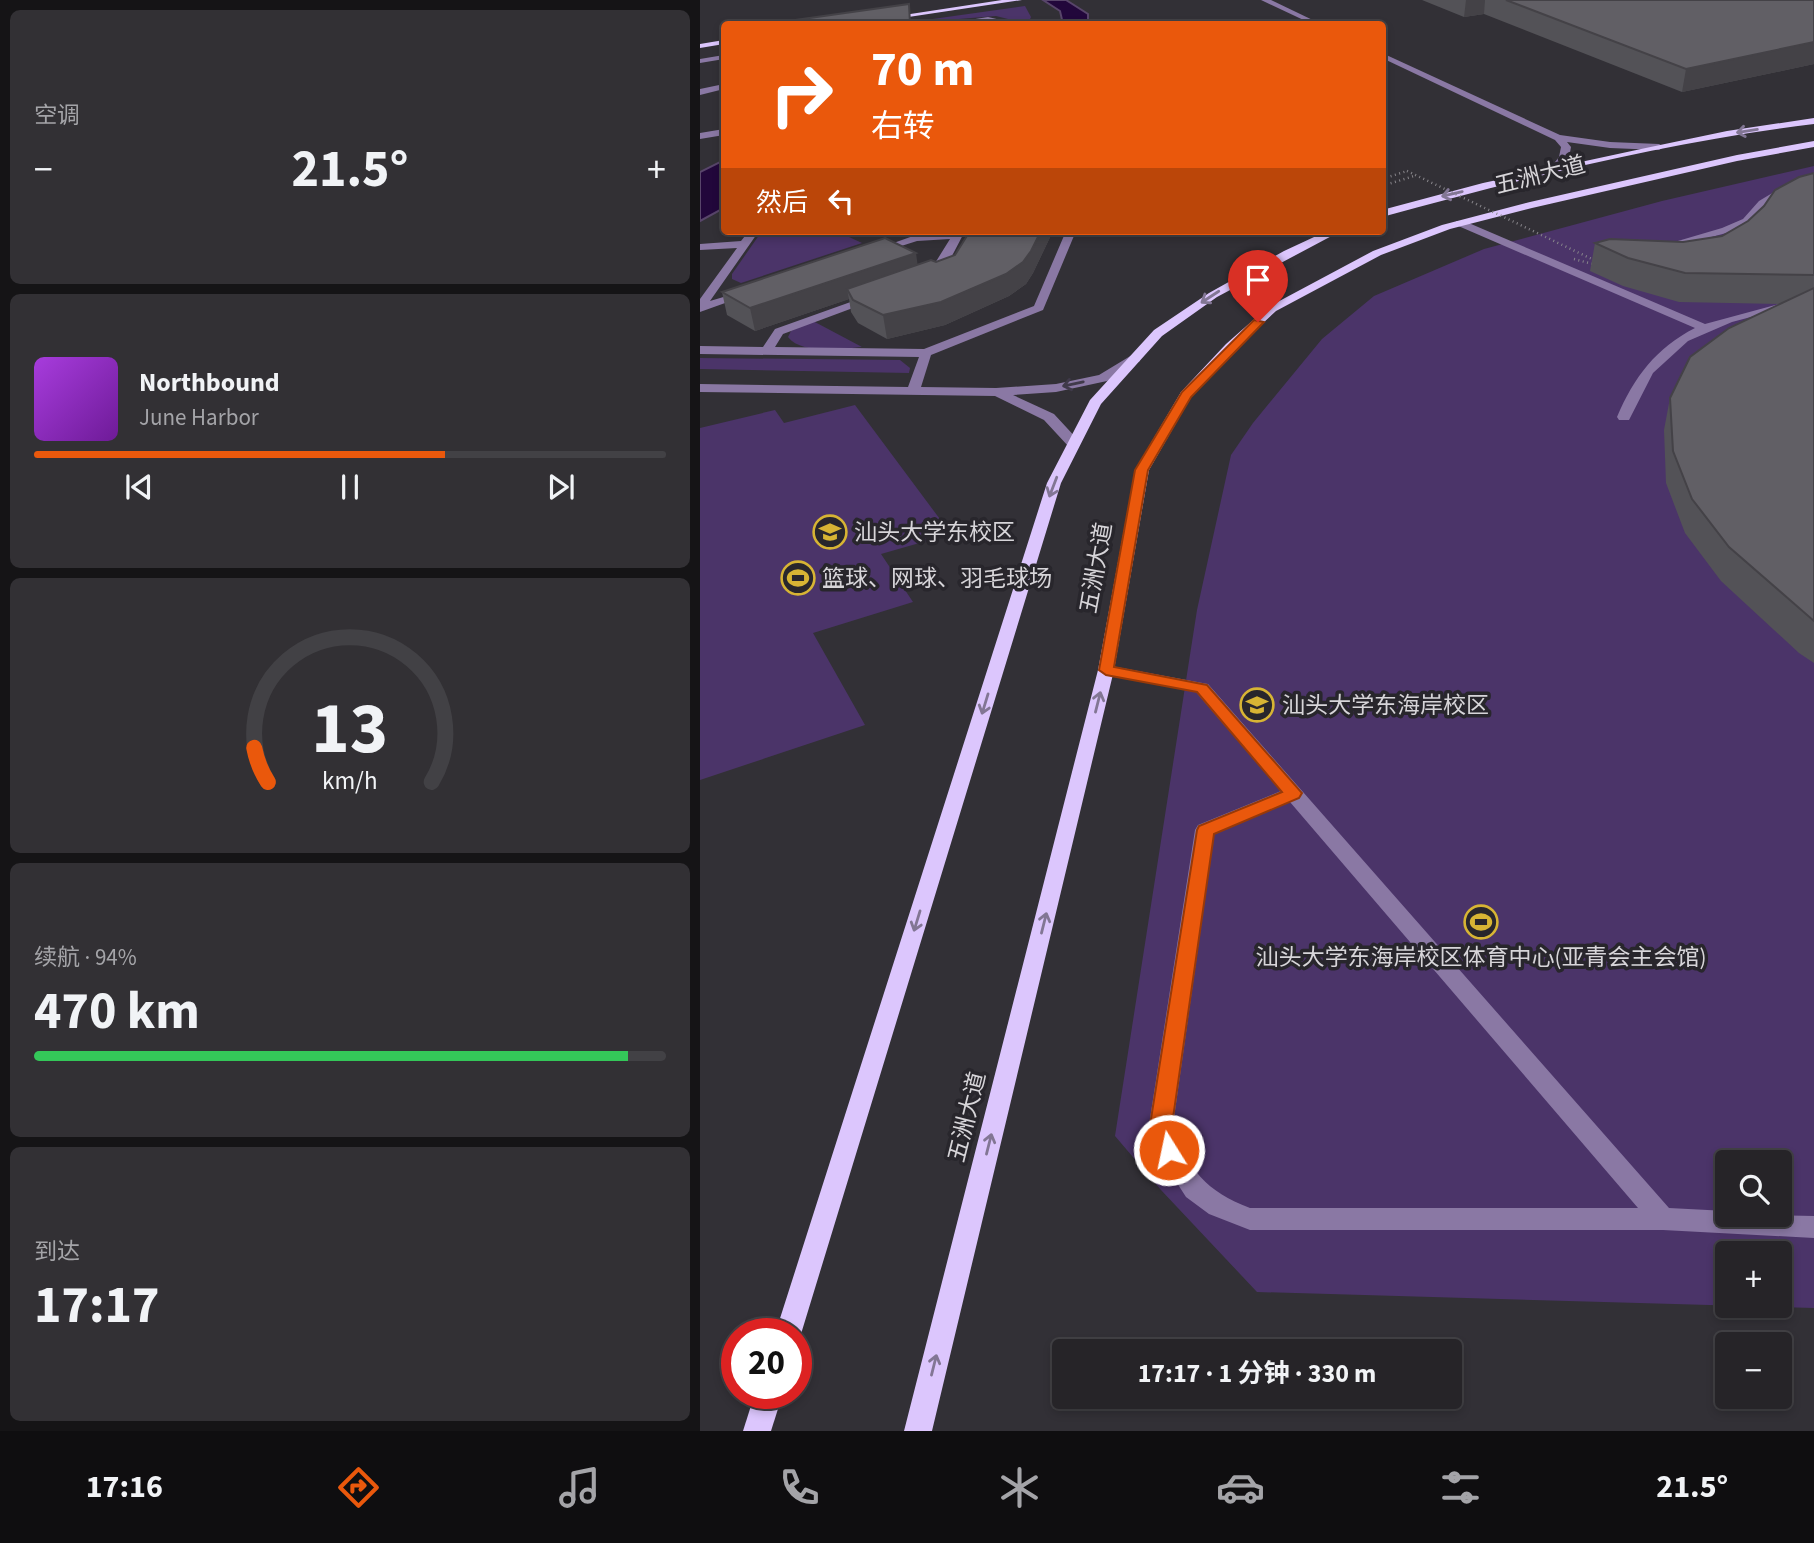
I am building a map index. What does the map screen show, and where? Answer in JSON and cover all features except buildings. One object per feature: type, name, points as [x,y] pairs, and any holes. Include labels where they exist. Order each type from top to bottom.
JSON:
[{"type":"main road","points":[[870,21],[1018,0]]},
{"type":"main road","points":[[700,46],[721,43]]},
{"type":"main road","name":"五洲大道","points":[[1386,213],[1553,170],[1659,147],[1814,121]]},
{"type":"main road","name":"五洲大道","points":[[918,1431],[1106,670],[1142,470],[1186,395],[1230,347],[1272,309],[1377,253],[1460,223],[1672,172],[1814,144]]},
{"type":"main road","points":[[793,1318],[1054,483],[1095,403],[1158,333],[1213,295],[1288,253],[1327,235]]},
{"type":"main road","points":[[757,1431],[764,1409]]},
{"type":"street","points":[[1265,0],[1310,21]]},
{"type":"street","points":[[972,21],[998,21]]},
{"type":"street","points":[[1386,57],[1558,138],[1610,145],[1659,147]]},
{"type":"street","points":[[700,61],[721,58]]},
{"type":"street","points":[[700,92],[721,88]]},
{"type":"street","points":[[700,136],[721,132]]},
{"type":"street","points":[[1553,170],[1564,158],[1566,147],[1558,138]]},
{"type":"street","points":[[1648,250],[1726,230],[1747,221],[1763,203],[1778,194],[1814,183]]},
{"type":"street","points":[[1460,223],[1572,265],[1703,327]]},
{"type":"street","points":[[700,308],[751,235]]},
{"type":"street","points":[[865,255],[916,238],[942,235]]},
{"type":"street","points":[[923,280],[936,275],[958,235]]},
{"type":"street","points":[[700,350],[926,353],[1039,308],[1069,235]]},
{"type":"street","points":[[700,247],[744,244]]},
{"type":"street","points":[[1572,265],[1603,266]]},
{"type":"street","points":[[700,308],[764,288]]},
{"type":"street","points":[[767,351],[779,332],[884,294]]},
{"type":"street","points":[[1624,417],[1632,392],[1657,361],[1678,341],[1703,327],[1745,313],[1779,308]]},
{"type":"street","points":[[913,391],[926,353]]},
{"type":"street","points":[[700,388],[996,392],[1056,388],[1103,378],[1136,358]]},
{"type":"street","points":[[996,392],[1049,417],[1074,444]]},
{"type":"street","points":[[1106,670],[1202,688],[1663,1219]]},
{"type":"street","points":[[1293,793],[1205,830],[1161,1125],[1169,1150],[1185,1177],[1212,1204],[1250,1219],[1663,1219],[1814,1227]]},
{"type":"path","points":[[1386,178],[1407,171],[1603,266]]},
{"type":"path","points":[[1386,185],[1414,176]]},
{"type":"path","points":[[1572,265],[1603,266]]},
{"type":"shaded area","points":[[1043,0],[1066,0],[1088,14],[1088,21],[1062,21],[1060,11]]},
{"type":"shaded area","points":[[1025,6],[1031,17],[1029,21],[996,16],[918,21]]},
{"type":"shaded area","points":[[721,162],[721,210],[700,221],[700,172]]},
{"type":"shaded area","name":"汕头大学东海岸校区体育中心(亚青会主会馆)","points":[[1814,166],[1814,1308],[1792,1307],[1792,1241],[1715,1241],[1715,1306],[1257,1292],[1161,1190],[1115,1136],[1197,610],[1231,455],[1253,423],[1322,339],[1374,296],[1484,249],[1662,201]]},
{"type":"shaded area","points":[[759,235],[845,235],[862,243],[741,283],[732,279],[732,274]]},
{"type":"shaded area","points":[[813,321],[862,347],[812,349],[794,343],[788,337],[791,331]]},
{"type":"shaded area","points":[[700,358],[900,360],[910,368],[909,373],[700,369]]},
{"type":"shaded area","name":"篮球、网球、羽毛球场","points":[[855,405],[951,534],[881,554],[913,602],[813,633],[865,725],[700,780],[700,428],[775,410],[784,423]]},
{"type":"place","name":"汕头大学东校区","points":[[830,532]]},
{"type":"place","name":"篮球、网球、羽毛球场","points":[[798,578]]},
{"type":"place","name":"汕头大学东海岸校区","points":[[1257,705]]},
{"type":"place","name":"汕头大学东海岸校区体育中心(亚青会主会馆)","points":[[1481,922]]},
{"type":"route","points":[[1169,1150],[1161,1125],[1205,830],[1293,793],[1202,688],[1106,670],[1142,470],[1186,395],[1230,347],[1258,322]]}]
